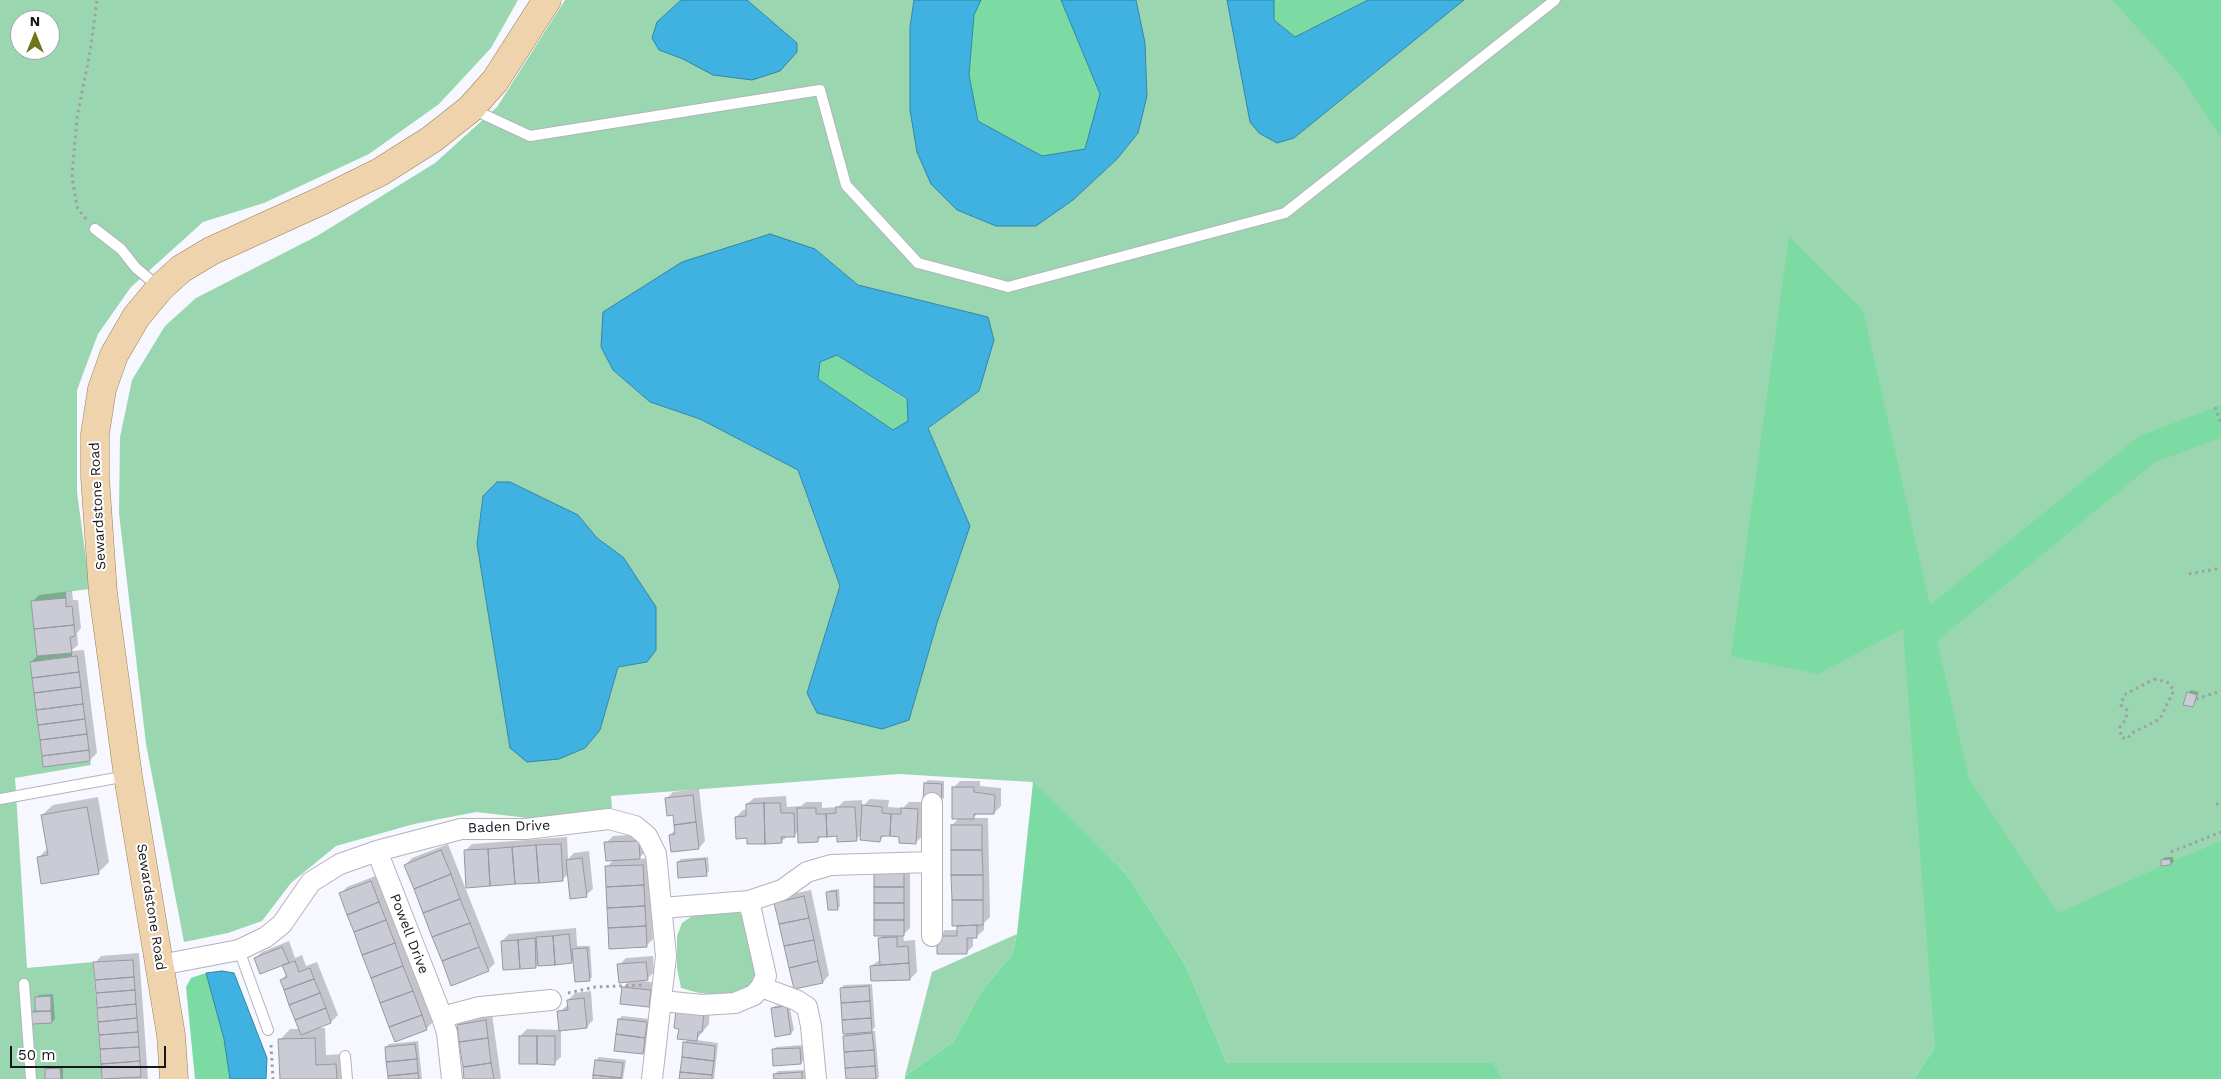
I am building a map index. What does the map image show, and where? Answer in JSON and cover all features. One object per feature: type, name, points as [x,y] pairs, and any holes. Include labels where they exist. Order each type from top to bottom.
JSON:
[{"type":"main road","name":"Sewardstone Road","points":[[174,1079],[171,1035],[128,776],[103,593],[94,478],[95,434],[102,389],[114,355],[136,317],[160,288],[181,269],[211,250],[321,202],[380,172],[432,139],[470,108],[495,81],[547,0]]},
{"type":"street","points":[[932,803],[932,936]]},
{"type":"street","name":"Baden Drive","points":[[160,965],[239,950],[266,937],[282,924],[311,882],[340,864],[377,851],[461,829],[526,829],[609,819],[635,826],[647,836],[656,854],[666,956],[652,1079]]},
{"type":"street","name":"Powell Drive","points":[[377,851],[442,1017],[447,1033],[452,1079]]},
{"type":"street","points":[[662,908],[749,901],[782,890],[807,872],[830,864],[932,862]]},
{"type":"street","points":[[662,993],[702,1005],[736,1003],[754,995],[761,987],[766,976],[749,901]]},
{"type":"street","points":[[761,987],[796,1000],[806,1007],[811,1026],[816,1079]]},
{"type":"street","points":[[442,1017],[480,1007],[551,1000]]},
{"type":"lane","points":[[470,108],[530,136],[820,90],[846,185],[918,263],[1008,287],[1285,213],[1555,0]]},
{"type":"lane","points":[[95,229],[121,249],[136,268],[160,288]]},
{"type":"lane","points":[[0,799],[128,776]]},
{"type":"lane","points":[[239,950],[268,1030]]},
{"type":"lane","points":[[24,984],[31,1079]]},
{"type":"lane","points":[[345,1056],[346,1079]]},
{"type":"path","points":[[95,229],[77,207],[72,176],[77,118],[90,52],[97,0]]},
{"type":"path","points":[[2215,407],[2221,425]]},
{"type":"path","points":[[2189,574],[2221,568]]},
{"type":"path","points":[[2154,679],[2167,682],[2174,690],[2160,719],[2132,733],[2127,738],[2121,737],[2120,727],[2126,719],[2127,710],[2121,705],[2124,695],[2142,685],[2154,679]]},
{"type":"path","points":[[2196,699],[2221,691]]},
{"type":"path","points":[[2216,804],[2221,803]]},
{"type":"path","points":[[2171,852],[2221,832]]},
{"type":"path","points":[[551,1000],[576,990],[595,987],[662,993]]},
{"type":"path","points":[[268,1030],[273,1060],[273,1079]]},
{"type":"green space","points":[[0,0],[518,0],[491,48],[439,104],[369,154],[264,203],[203,222],[131,287],[98,334],[77,390],[77,492],[90,589],[66,592],[66,598],[31,601],[37,656],[72,653],[72,656],[30,662],[43,766],[90,761],[91,765],[15,778],[27,968],[93,962],[102,1079],[0,1079]]},
{"type":"green space","points":[[565,0],[681,0],[669,11],[659,50],[683,59],[797,43],[747,0],[914,0],[910,27],[957,210],[996,226],[1035,226],[1073,200],[1117,159],[1138,133],[1147,96],[1145,43],[1136,0],[1227,0],[1250,122],[1277,143],[1294,138],[1464,0],[2221,0],[2221,1077],[2213,1079],[1935,1047],[1914,1079],[1503,1079],[1492,1063],[1227,1063],[1185,964],[1128,876],[1032,782],[899,774],[611,796],[612,808],[528,818],[476,812],[414,824],[336,846],[291,883],[262,921],[228,933],[184,942],[146,744],[119,513],[120,437],[132,380],[165,326],[196,298],[317,236],[435,163],[497,107]],"holes":[[[815,249],[858,285],[988,317],[979,391],[928,428],[970,526],[937,623],[909,720],[882,729],[818,713],[807,693],[840,586],[798,470],[700,419],[650,402],[613,370],[601,347]],[[483,496],[578,515],[597,538],[623,557],[647,662],[618,667],[600,730],[510,748],[477,544]]]},
{"type":"green space","points":[[981,0],[1061,0],[1100,94],[1085,149],[1042,156],[978,121],[969,75],[974,15]]},
{"type":"green space","points":[[1274,0],[1368,0],[1295,37],[1274,20]]},
{"type":"green space","points":[[2112,0],[2221,0],[2221,138],[2180,75]]},
{"type":"green space","points":[[1789,236],[1863,310],[1930,605],[2139,436],[2221,405],[2221,438],[2155,462],[1937,641],[1969,779],[2058,913],[2221,841],[2221,1079],[1914,1079],[1935,1047],[1903,629],[1818,674],[1731,656]]},
{"type":"green space","points":[[837,355],[907,400],[909,421],[893,430],[818,379],[820,362]]},
{"type":"green space","points":[[1033,782],[1128,876],[1185,964],[1227,1063],[1493,1063],[1503,1079],[905,1079],[905,1076],[953,1042],[983,989],[1012,955],[1017,934]]},
{"type":"green space","points":[[731,908],[739,912],[744,919],[758,975],[756,981],[744,992],[721,995],[699,993],[681,988],[677,968],[677,936],[682,923],[695,914]]},
{"type":"green space","points":[[1017,934],[1012,955],[983,989],[953,1042],[905,1076],[932,972]]},
{"type":"green space","points":[[206,973],[224,1039],[230,1079],[195,1079],[186,987],[191,978]]},
{"type":"water","points":[[681,0],[747,0],[797,43],[797,52],[780,71],[752,80],[713,75],[683,59],[659,50],[652,38],[657,22]]},
{"type":"water","points":[[914,0],[981,0],[974,15],[969,75],[978,121],[1042,156],[1085,149],[1100,94],[1061,0],[1136,0],[1145,43],[1147,96],[1138,133],[1117,159],[1073,200],[1036,226],[996,226],[957,210],[931,184],[917,152],[910,110],[910,27]]},
{"type":"water","points":[[1227,0],[1274,0],[1274,20],[1295,37],[1368,0],[1464,0],[1294,138],[1277,143],[1259,133],[1250,122]]},
{"type":"water","points":[[770,234],[815,249],[858,285],[988,317],[994,340],[979,391],[928,428],[970,526],[937,623],[909,720],[882,729],[817,713],[807,693],[840,586],[798,470],[700,419],[650,402],[613,370],[601,347],[603,312],[682,262]],"holes":[[[837,355],[907,399],[908,421],[893,430],[818,379],[820,362]]]},
{"type":"water","points":[[497,482],[510,482],[578,515],[597,538],[623,557],[656,607],[656,650],[647,662],[618,667],[600,730],[585,748],[559,759],[527,762],[510,748],[477,544],[483,496]]},
{"type":"water","points":[[222,971],[234,973],[267,1058],[266,1079],[230,1079],[224,1039],[206,973]]},
{"type":"building","points":[[66,598],[66,607],[72,606],[74,625],[34,629],[31,601]]},
{"type":"building","points":[[74,625],[75,636],[70,637],[72,653],[37,656],[34,629]]},
{"type":"building","points":[[77,656],[79,672],[32,678],[30,662]]},
{"type":"building","points":[[79,672],[81,687],[34,693],[32,678]]},
{"type":"building","points":[[81,687],[83,704],[36,710],[34,693]]},
{"type":"building","points":[[2187,692],[2197,695],[2193,707],[2183,705]]},
{"type":"building","points":[[83,704],[85,719],[38,725],[36,710]]},
{"type":"building","points":[[85,719],[87,734],[40,740],[38,725]]},
{"type":"building","points":[[87,734],[89,750],[42,756],[40,740]]},
{"type":"building","points":[[89,750],[90,761],[43,767],[42,756]]},
{"type":"building","points":[[924,783],[942,784],[941,802],[923,801]]},
{"type":"building","points":[[952,787],[974,787],[974,792],[995,795],[994,814],[974,814],[974,819],[952,819]]},
{"type":"building","points":[[693,795],[696,822],[674,825],[673,815],[667,816],[665,798]]},
{"type":"building","points":[[764,803],[780,803],[781,813],[794,813],[795,837],[781,837],[782,843],[765,844]]},
{"type":"building","points":[[764,803],[765,844],[747,844],[747,838],[736,839],[735,817],[746,816],[746,804]]},
{"type":"building","points":[[862,805],[882,807],[882,813],[891,814],[890,836],[881,836],[880,842],[860,840]]},
{"type":"building","points":[[87,807],[99,874],[41,884],[37,857],[48,855],[41,815]]},
{"type":"building","points":[[836,807],[855,807],[857,841],[837,842],[837,836],[827,837],[826,814],[836,813]]},
{"type":"building","points":[[797,808],[816,808],[816,814],[826,814],[827,837],[818,837],[818,842],[798,843]]},
{"type":"building","points":[[901,808],[918,809],[916,844],[899,843],[899,837],[890,836],[891,814],[901,814]]},
{"type":"building","points":[[696,822],[699,849],[671,852],[669,835],[675,834],[674,825]]},
{"type":"building","points":[[951,825],[982,825],[982,850],[951,850]]},
{"type":"building","points":[[639,841],[640,859],[606,861],[604,842]]},
{"type":"building","points":[[561,844],[563,881],[539,883],[536,845]]},
{"type":"building","points":[[536,845],[539,883],[515,884],[512,847]]},
{"type":"building","points":[[512,847],[515,884],[490,886],[488,849]]},
{"type":"building","points":[[488,849],[490,886],[466,888],[464,850]]},
{"type":"building","points":[[441,850],[451,874],[414,889],[404,865]]},
{"type":"building","points":[[951,850],[982,850],[983,875],[951,875]]},
{"type":"building","points":[[582,858],[587,897],[570,899],[566,860]]},
{"type":"building","points":[[705,859],[707,876],[678,878],[677,862]]},
{"type":"building","points":[[2170,859],[2171,865],[2161,866],[2161,860]]},
{"type":"building","points":[[643,865],[644,885],[606,887],[605,866]]},
{"type":"building","points":[[874,870],[904,870],[904,887],[874,887]]},
{"type":"building","points":[[451,874],[460,899],[423,913],[414,889]]},
{"type":"building","points":[[951,875],[983,875],[983,900],[952,900]]},
{"type":"building","points":[[371,881],[379,902],[347,915],[339,893]]},
{"type":"building","points":[[644,885],[645,906],[607,908],[606,887]]},
{"type":"building","points":[[874,887],[904,887],[904,903],[874,903]]},
{"type":"building","points":[[836,891],[838,910],[828,910],[826,892]]},
{"type":"building","points":[[804,896],[809,918],[779,924],[774,903]]},
{"type":"building","points":[[460,899],[470,923],[432,937],[423,913]]},
{"type":"building","points":[[952,900],[983,900],[983,925],[952,926]]},
{"type":"building","points":[[379,902],[386,920],[354,932],[347,915]]},
{"type":"building","points":[[874,903],[904,903],[904,920],[874,920]]},
{"type":"building","points":[[645,906],[646,926],[608,928],[607,908]]},
{"type":"building","points":[[809,918],[814,940],[784,946],[779,924]]},
{"type":"building","points":[[386,920],[395,943],[362,955],[354,932]]},
{"type":"building","points":[[874,920],[904,920],[904,936],[874,936]]},
{"type":"building","points":[[470,923],[479,947],[442,961],[432,937]]},
{"type":"building","points":[[977,925],[977,938],[967,938],[967,954],[937,954],[937,936],[957,936],[957,926]]},
{"type":"building","points":[[646,926],[647,947],[609,949],[608,928]]},
{"type":"building","points":[[569,934],[572,963],[555,965],[553,936]]},
{"type":"building","points":[[553,936],[555,965],[538,966],[536,937]]},
{"type":"building","points":[[897,937],[897,947],[908,946],[909,963],[880,965],[878,938]]},
{"type":"building","points":[[535,938],[536,968],[520,969],[518,940]]},
{"type":"building","points":[[518,940],[520,969],[503,970],[501,941]]},
{"type":"building","points":[[814,940],[818,961],[789,968],[784,946]]},
{"type":"building","points":[[395,943],[403,966],[371,978],[362,955]]},
{"type":"building","points":[[282,947],[289,963],[260,974],[254,958]]},
{"type":"building","points":[[479,947],[489,971],[451,986],[442,961]]},
{"type":"building","points":[[587,948],[590,981],[575,982],[572,949]]},
{"type":"building","points":[[133,960],[134,977],[95,980],[93,962]]},
{"type":"building","points":[[295,961],[299,972],[310,968],[314,979],[284,990],[280,980],[287,977],[282,965]]},
{"type":"building","points":[[818,961],[823,983],[794,989],[789,968]]},
{"type":"building","points":[[646,962],[648,980],[619,983],[617,964]]},
{"type":"building","points":[[909,963],[910,980],[871,981],[870,966]]},
{"type":"building","points":[[403,966],[413,991],[380,1003],[371,978]]},
{"type":"building","points":[[134,977],[135,990],[96,993],[95,980]]},
{"type":"building","points":[[314,979],[320,993],[289,1005],[284,990]]},
{"type":"building","points":[[869,986],[870,1001],[841,1003],[840,988]]},
{"type":"building","points":[[622,987],[651,990],[649,1007],[620,1004]]},
{"type":"building","points":[[135,990],[136,1004],[97,1008],[96,993]]},
{"type":"building","points":[[413,991],[422,1015],[389,1027],[380,1003]]},
{"type":"building","points":[[320,993],[326,1008],[295,1020],[289,1005]]},
{"type":"building","points":[[51,996],[51,1011],[35,1011],[35,997]]},
{"type":"building","points":[[584,998],[587,1028],[559,1031],[557,1011],[568,1010],[567,1000]]},
{"type":"building","points":[[870,1001],[871,1018],[842,1020],[841,1003]]},
{"type":"building","points":[[136,1004],[137,1018],[98,1022],[97,1008]]},
{"type":"building","points":[[787,1006],[791,1034],[775,1037],[771,1008]]},
{"type":"building","points":[[326,1008],[331,1023],[301,1035],[295,1020]]},
{"type":"building","points":[[676,1010],[704,1013],[702,1032],[698,1032],[697,1041],[677,1039],[679,1029],[674,1028]]},
{"type":"building","points":[[51,1011],[52,1023],[32,1024],[31,1012]]},
{"type":"building","points":[[422,1015],[427,1030],[395,1042],[389,1027]]},
{"type":"building","points":[[137,1018],[138,1032],[99,1035],[98,1022]]},
{"type":"building","points":[[871,1018],[872,1032],[843,1034],[842,1020]]},
{"type":"building","points":[[618,1019],[647,1022],[645,1038],[616,1034]]},
{"type":"building","points":[[486,1020],[488,1038],[459,1042],[457,1025]]},
{"type":"building","points":[[138,1032],[139,1047],[100,1049],[99,1035]]},
{"type":"building","points":[[872,1033],[874,1050],[844,1052],[843,1036]]},
{"type":"building","points":[[616,1034],[645,1038],[643,1054],[614,1051]]},
{"type":"building","points":[[519,1036],[537,1036],[537,1064],[519,1064]]},
{"type":"building","points":[[537,1036],[555,1036],[555,1065],[537,1064]]},
{"type":"building","points":[[315,1038],[316,1065],[336,1064],[337,1079],[280,1079],[278,1039]]},
{"type":"building","points":[[488,1038],[491,1063],[463,1067],[459,1042]]},
{"type":"building","points":[[683,1042],[715,1046],[714,1061],[682,1057]]},
{"type":"building","points":[[415,1044],[417,1059],[386,1062],[385,1047]]},
{"type":"building","points":[[139,1047],[140,1061],[101,1064],[100,1049]]},
{"type":"building","points":[[800,1048],[801,1064],[773,1066],[772,1049]]},
{"type":"building","points":[[874,1050],[875,1066],[845,1068],[844,1052]]},
{"type":"building","points":[[682,1057],[714,1061],[712,1075],[680,1072]]},
{"type":"building","points":[[417,1059],[418,1073],[388,1076],[386,1062]]},
{"type":"building","points":[[595,1060],[623,1063],[621,1078],[593,1075]]},
{"type":"building","points":[[140,1061],[141,1077],[102,1079],[101,1064]]},
{"type":"building","points":[[491,1063],[494,1079],[464,1079],[463,1067]]},
{"type":"building","points":[[875,1066],[876,1079],[846,1079],[845,1068]]},
{"type":"building","points":[[60,1068],[61,1079],[45,1079],[45,1069]]},
{"type":"building","points":[[680,1072],[712,1075],[712,1079],[679,1079]]},
{"type":"building","points":[[802,1072],[802,1079],[774,1079],[773,1074]]},
{"type":"building","points":[[418,1073],[419,1079],[388,1079],[388,1076]]},
{"type":"building","points":[[593,1075],[621,1078],[621,1079],[593,1079]]}]
